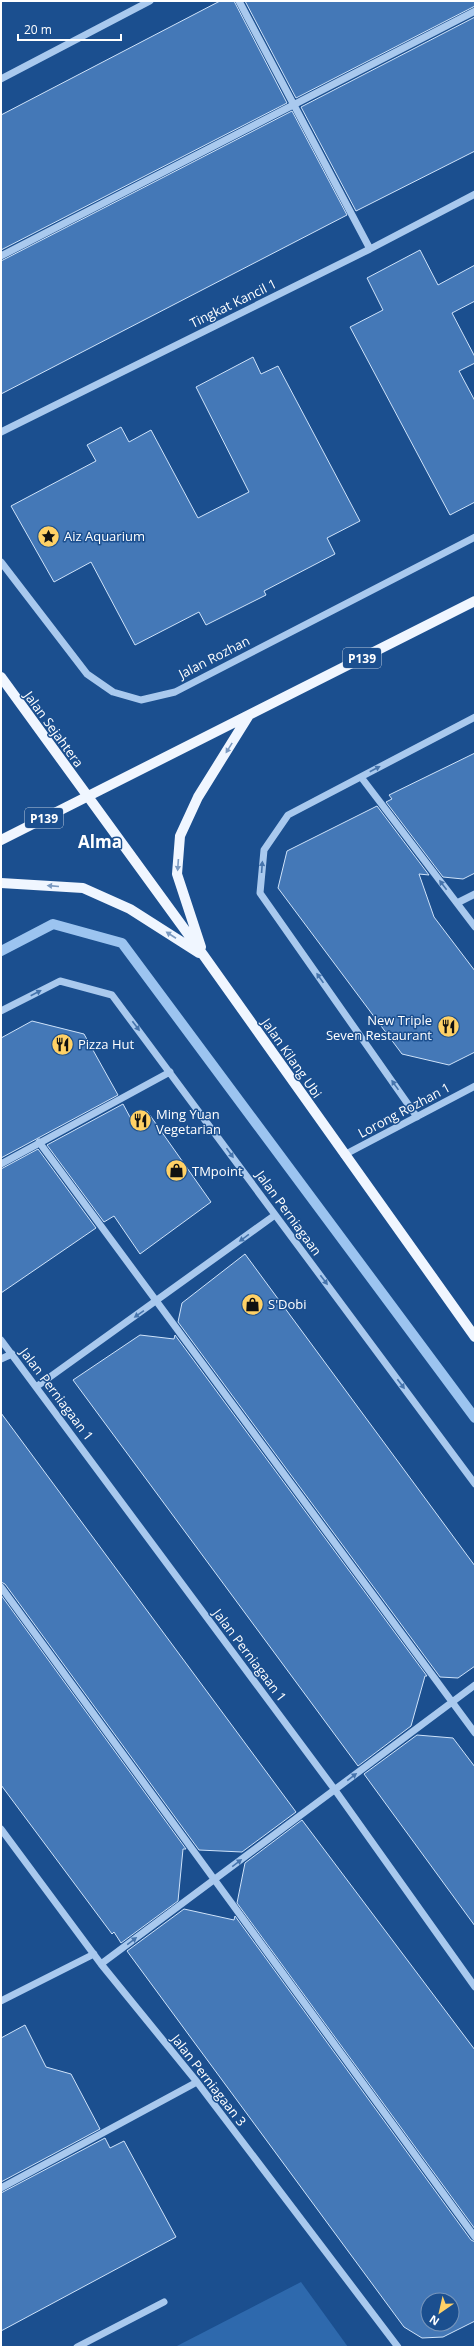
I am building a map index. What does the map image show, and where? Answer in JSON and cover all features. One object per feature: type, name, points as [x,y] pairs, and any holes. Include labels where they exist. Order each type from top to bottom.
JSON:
[{"type":"main road","name":"P139","points":[[1,840],[475,601]]},
{"type":"main road","name":"Jalan Sejahtera","points":[[1,677],[86,796]]},
{"type":"main road","points":[[204,956],[177,874],[180,836],[198,797],[250,715]]},
{"type":"main road","name":"Jalan Kilang Ubi","points":[[86,796],[204,956],[344,1155],[475,1337]]},
{"type":"main road","points":[[1,882],[83,888],[130,909],[204,956]]},
{"type":"street","points":[[1,79],[150,1]]},
{"type":"street","points":[[239,1],[370,249]]},
{"type":"street","points":[[1,256],[475,11]]},
{"type":"street","name":"Tingkat Kancil 1","points":[[1,432],[370,249],[475,194]]},
{"type":"street","name":"Jalan Rozhan","points":[[1,562],[86,674],[113,692],[141,700],[175,692],[475,537]]},
{"type":"street","points":[[417,1116],[260,893],[264,850],[288,815],[475,717]]},
{"type":"street","points":[[361,777],[475,927]]},
{"type":"street","points":[[457,903],[475,894]]},
{"type":"street","name":"Jalan Perniagaan","points":[[1,1011],[60,981],[112,995],[475,1484]]},
{"type":"street","points":[[1,1164],[170,1072]]},
{"type":"street","name":"Lorong Rozhan 1","points":[[344,1155],[475,1086]]},
{"type":"street","points":[[39,1142],[475,1733]]},
{"type":"street","points":[[36,1386],[157,1301],[275,1215]]},
{"type":"street","name":"Jalan Perniagaan 1","points":[[1,1340],[335,1790],[475,1986]]},
{"type":"street","points":[[1,1359],[12,1354]]},
{"type":"street","points":[[1,1587],[475,2237]]},
{"type":"street","points":[[101,1964],[475,1685]]},
{"type":"street","name":"Jalan Perniagaan 3","points":[[1,1829],[101,1964],[197,2082],[398,2347]]},
{"type":"street","points":[[1,2001],[94,1954]]},
{"type":"street","points":[[1,2188],[197,2082]]},
{"type":"street","points":[[77,2347],[164,2302]]},
{"type":"shaded area","points":[[301,2282],[348,2347],[175,2347]]},
{"type":"building","points":[[220,1],[234,1],[287,103],[1,250],[1,115]]},
{"type":"building","points":[[245,1],[475,1],[475,6],[296,98]]},
{"type":"building","points":[[475,17],[475,151],[356,211],[301,107]]},
{"type":"building","points":[[292,111],[347,215],[1,394],[1,261]]},
{"type":"building","points":[[420,250],[438,285],[475,265],[475,301],[452,313],[475,357],[475,363],[459,371],[475,401],[475,502],[450,515],[350,327],[383,310],[367,278]]},
{"type":"building","points":[[253,357],[261,374],[278,366],[360,521],[327,538],[335,554],[264,591],[266,595],[206,625],[199,612],[135,645],[91,562],[54,582],[11,506],[96,461],[87,445],[121,427],[129,442],[151,430],[198,518],[249,492],[196,387]]},
{"type":"building","points":[[475,753],[475,873],[463,879],[443,877],[386,802],[392,799],[389,795]]},
{"type":"building","points":[[377,806],[429,875],[419,874],[434,917],[475,971],[475,1052],[449,1065],[402,1054],[278,888],[287,851]]},
{"type":"building","points":[[32,1021],[84,1034],[118,1095],[1,1158],[1,1038]]},
{"type":"building","points":[[123,1104],[131,1119],[147,1111],[211,1202],[140,1254],[114,1216],[104,1222],[47,1145]]},
{"type":"building","points":[[38,1149],[96,1228],[1,1293],[1,1169]]},
{"type":"building","points":[[245,1254],[475,1566],[475,1666],[458,1678],[440,1677],[178,1322],[182,1303]]},
{"type":"building","points":[[140,1335],[174,1339],[175,1335],[427,1676],[425,1676],[411,1726],[358,1766],[73,1380]]},
{"type":"building","points":[[1,1413],[296,1812],[242,1852],[199,1850],[5,1584],[1,1582]]},
{"type":"building","points":[[1,1595],[186,1849],[183,1849],[178,1901],[121,1943],[114,1932],[112,1934],[1,1785]]},
{"type":"building","points":[[417,1735],[453,1738],[475,1767],[475,1926],[364,1774]]},
{"type":"building","points":[[302,1820],[475,2050],[475,2229],[237,1903],[245,1863]]},
{"type":"building","points":[[184,1909],[234,1920],[235,1916],[471,2240],[475,2242],[475,2321],[460,2328],[460,2292],[420,2292],[420,2332],[453,2332],[443,2337],[422,2338],[404,2327],[127,1951]]},
{"type":"building","points":[[25,2025],[46,2067],[71,2074],[100,2129],[1,2182],[1,2038]]},
{"type":"building","points":[[105,2138],[110,2148],[124,2141],[176,2237],[1,2331],[1,2193]]},
{"type":"waterway","points":[[1,951],[53,924],[122,943],[475,1418]]},
{"type":"place","name":"Aiz Aquarium","points":[[48,536]]},
{"type":"place","name":"New Triple Seven Restaurant","points":[[448,1027]]},
{"type":"place","name":"Pizza Hut","points":[[62,1044]]},
{"type":"place","name":"Ming Yuan Vegetarian","points":[[140,1121]]},
{"type":"place","name":"TMpoint","points":[[176,1171]]},
{"type":"place","name":"S'Dobi","points":[[252,1304]]},
{"type":"district","name":"Alma","points":[[100,841]]}]
